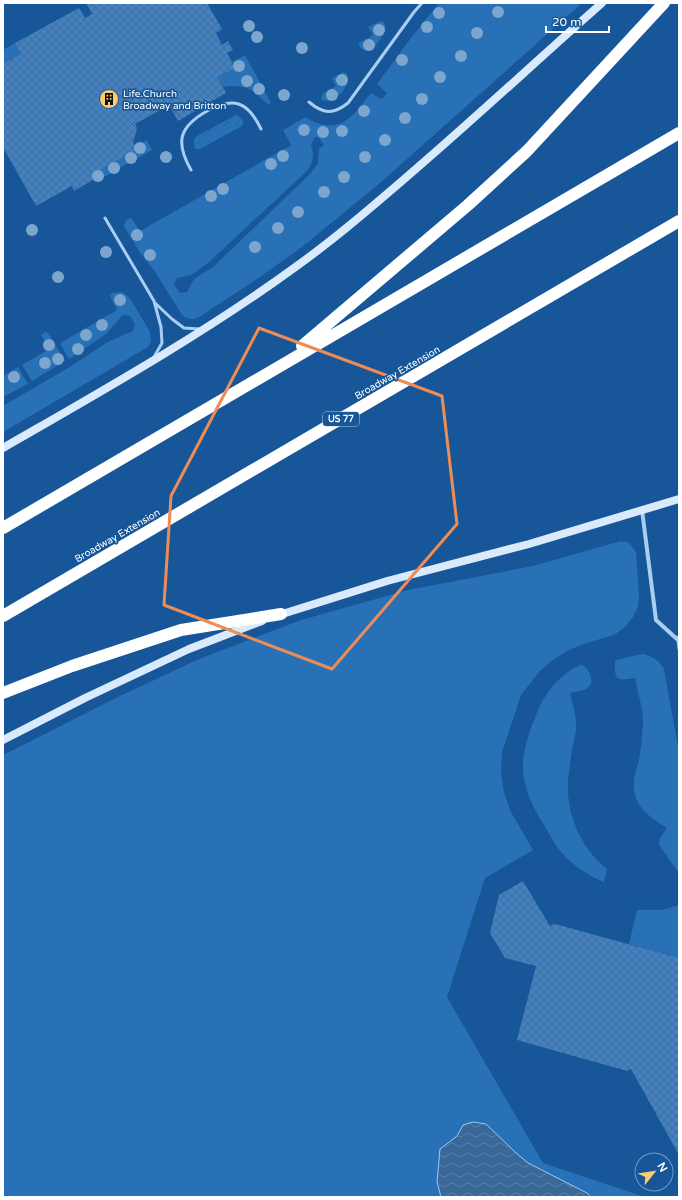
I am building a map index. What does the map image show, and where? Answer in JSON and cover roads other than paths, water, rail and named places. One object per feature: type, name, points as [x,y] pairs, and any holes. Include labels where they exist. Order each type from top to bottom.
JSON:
[{"type":"highway","points":[[278,366],[468,205],[527,151],[664,3]]},
{"type":"highway","points":[[3,528],[679,133]]},
{"type":"highway","name":"Broadway Extension","points":[[3,616],[679,221]]},
{"type":"highway","points":[[3,693],[72,666],[182,630],[281,614]]},
{"type":"main road","points":[[3,448],[205,329],[295,268],[352,224],[476,116],[592,10],[602,3]]},
{"type":"main road","points":[[3,740],[85,698],[189,649],[281,614],[387,582],[530,544],[679,499]]},
{"type":"street","points":[[642,510],[656,620],[678,639]]},
{"type":"lane","points":[[309,102],[318,110],[329,112],[340,110],[348,103],[422,3]]},
{"type":"lane","points":[[191,170],[184,158],[181,143],[184,129],[192,121],[204,113],[228,102],[240,105],[249,110],[261,130]]},
{"type":"lane","points":[[105,218],[154,302],[172,320],[184,328],[205,329]]},
{"type":"lane","points":[[151,362],[162,343],[161,328],[154,302]]},
{"type":"lane","points":[[678,639],[679,649]]},
{"type":"water","points":[[473,1122],[486,1124],[528,1163],[587,1193],[591,1197],[441,1197],[437,1182],[440,1149],[457,1136],[463,1125]]},
{"type":"place","name":"Life.Church Broadway and Britton","points":[[109,99]]}]
